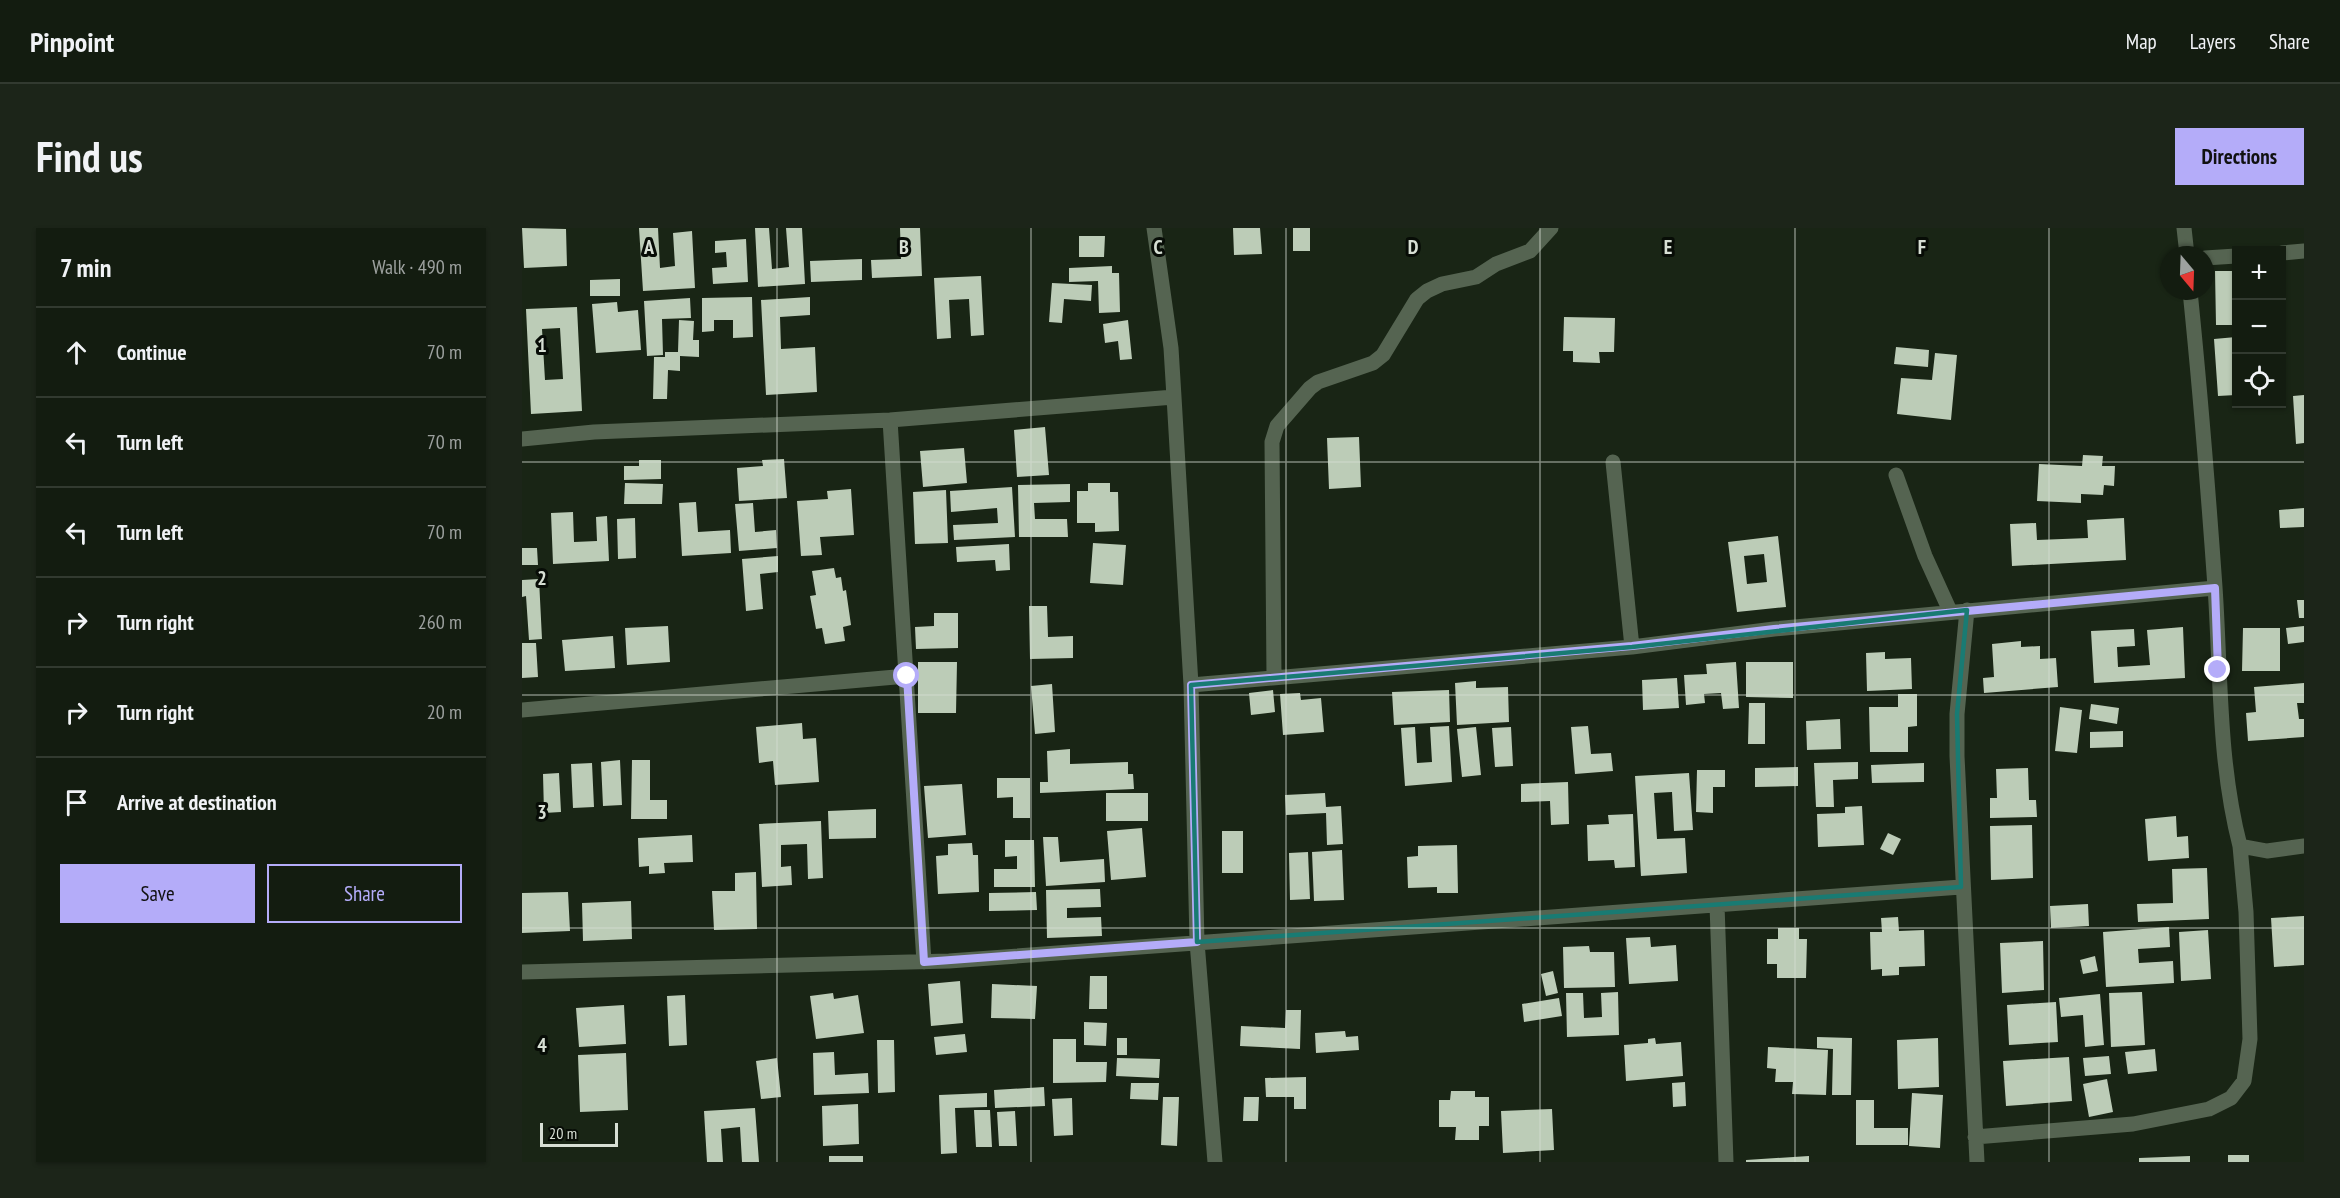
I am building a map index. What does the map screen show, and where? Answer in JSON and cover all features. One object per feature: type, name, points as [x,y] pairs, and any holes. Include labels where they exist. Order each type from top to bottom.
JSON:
[{"type":"street","points":[[1154,228],[1171,348],[1191,685],[1197,942],[1215,1162]]},
{"type":"street","points":[[1274,677],[1272,442],[1276,426],[1318,382],[1373,363],[1383,355],[1417,299],[1427,291],[1442,284],[1476,277],[1496,264],[1530,251],[1551,228]]},
{"type":"street","points":[[2184,228],[2186,246]]},
{"type":"street","points":[[2286,253],[2304,251]]},
{"type":"street","points":[[2214,257],[2232,256]]},
{"type":"street","points":[[1975,1137],[2133,1124],[2209,1109],[2231,1098],[2244,1081],[2250,1039],[2246,912],[2240,846],[2231,810],[2225,760],[2215,588],[2191,300]]},
{"type":"street","points":[[522,439],[594,432],[890,420],[1174,397]]},
{"type":"street","points":[[890,420],[924,962]]},
{"type":"street","points":[[1613,462],[1632,646]]},
{"type":"street","points":[[1896,475],[1925,555],[1950,611]]},
{"type":"street","points":[[1191,685],[1632,646],[1950,611],[2215,588]]},
{"type":"street","points":[[1967,610],[1957,714],[1961,887],[1973,1061],[1977,1162]]},
{"type":"street","points":[[522,710],[907,676]]},
{"type":"street","points":[[2240,846],[2267,851],[2304,846]]},
{"type":"street","points":[[522,972],[924,962],[1961,887]]},
{"type":"street","points":[[1718,905],[1726,1162]]},
{"type":"highlighted area","points":[[1967,610],[1957,714],[1961,887],[1197,942],[1191,685],[1632,647]]},
{"type":"building","points":[[522,228],[566,229],[567,266],[524,268]]},
{"type":"building","points":[[639,228],[658,228],[660,268],[675,266],[673,233],[692,231],[695,288],[643,291]]},
{"type":"building","points":[[755,228],[769,228],[772,269],[789,267],[786,228],[802,228],[805,284],[758,287]]},
{"type":"building","points":[[900,228],[920,228],[922,276],[872,278],[871,260],[901,259]]},
{"type":"building","points":[[1233,228],[1260,228],[1262,254],[1234,255]]},
{"type":"building","points":[[1293,228],[1310,228],[1310,251],[1293,251]]},
{"type":"building","points":[[1079,236],[1105,236],[1104,257],[1079,257]]},
{"type":"building","points":[[746,239],[748,282],[713,284],[712,268],[727,267],[726,252],[715,253],[715,241]]},
{"type":"building","points":[[862,259],[862,280],[811,282],[810,261]]},
{"type":"building","points":[[1112,266],[1112,273],[1119,273],[1120,312],[1099,313],[1098,281],[1069,282],[1069,268]]},
{"type":"building","points":[[2215,271],[2232,271],[2232,325],[2216,325]]},
{"type":"building","points":[[981,276],[984,335],[971,336],[969,299],[949,300],[951,338],[937,339],[934,278]]},
{"type":"building","points":[[620,279],[620,296],[590,296],[590,280]]},
{"type":"building","points":[[1052,283],[1092,285],[1091,301],[1064,299],[1062,323],[1049,322]]},
{"type":"building","points":[[752,297],[753,337],[733,338],[733,320],[714,320],[714,331],[702,332],[702,298]]},
{"type":"building","points":[[810,297],[810,315],[780,317],[781,349],[815,347],[817,392],[766,395],[761,300]]},
{"type":"building","points":[[690,298],[691,318],[662,319],[663,355],[647,356],[644,301]]},
{"type":"building","points":[[617,302],[618,312],[638,310],[641,350],[596,353],[592,304]]},
{"type":"building","points":[[577,307],[582,411],[531,414],[526,309]],"holes":[[[560,328],[563,379],[545,380],[542,329]]]},
{"type":"building","points":[[1564,317],[1615,318],[1614,352],[1599,352],[1600,363],[1573,362],[1573,351],[1563,351]]},
{"type":"building","points":[[679,320],[694,321],[693,340],[699,340],[699,357],[680,356],[680,371],[668,370],[667,399],[653,399],[654,357],[665,357],[665,352],[678,352]]},
{"type":"building","points":[[1128,320],[1132,359],[1120,360],[1118,341],[1105,343],[1103,324]]},
{"type":"building","points":[[2232,337],[2232,395],[2218,396],[2214,339]]},
{"type":"building","points":[[1896,347],[1929,350],[1928,367],[1894,364]]},
{"type":"building","points":[[1935,353],[1957,355],[1951,420],[1897,414],[1901,378],[1932,380]]},
{"type":"building","points":[[2304,395],[2304,443],[2296,444],[2293,396]]},
{"type":"building","points":[[1045,427],[1049,475],[1017,477],[1014,430]]},
{"type":"building","points":[[1359,437],[1361,487],[1329,489],[1327,438]]},
{"type":"building","points":[[964,448],[967,483],[923,487],[920,451]]},
{"type":"building","points":[[2083,455],[2103,456],[2102,466],[2115,466],[2114,486],[2104,485],[2103,495],[2081,494],[2081,503],[2037,501],[2039,464],[2082,466]]},
{"type":"building","points":[[784,459],[787,498],[739,501],[737,468],[763,466],[762,460]]},
{"type":"building","points":[[639,460],[661,460],[661,479],[624,480],[624,466],[639,466]]},
{"type":"building","points":[[625,483],[663,484],[662,504],[624,504]]},
{"type":"building","points":[[1088,483],[1110,483],[1110,492],[1118,492],[1119,531],[1095,532],[1095,523],[1077,523],[1077,491],[1088,491]]},
{"type":"building","points":[[1070,484],[1070,502],[1034,503],[1035,519],[1067,519],[1068,537],[1019,537],[1018,485]]},
{"type":"building","points":[[1012,487],[1015,537],[954,540],[953,525],[998,523],[997,508],[951,512],[950,491]]},
{"type":"building","points":[[851,489],[854,535],[820,537],[822,555],[801,556],[797,501],[828,499],[827,491]]},
{"type":"building","points":[[946,490],[948,543],[915,544],[913,492]]},
{"type":"building","points":[[696,502],[698,532],[730,530],[731,553],[682,556],[679,503]]},
{"type":"building","points":[[753,503],[755,532],[776,530],[777,548],[739,551],[735,504]]},
{"type":"building","points":[[2304,508],[2304,527],[2280,528],[2279,510]]},
{"type":"building","points":[[573,512],[574,542],[597,541],[596,517],[607,516],[609,561],[553,564],[551,513]]},
{"type":"building","points":[[635,518],[636,558],[618,559],[617,519]]},
{"type":"building","points":[[2124,518],[2126,560],[2012,566],[2010,524],[2036,523],[2037,540],[2088,538],[2087,520]]},
{"type":"building","points":[[1778,536],[1786,607],[1737,612],[1728,542]],"holes":[[[1764,554],[1767,582],[1747,584],[1744,556]]]},
{"type":"building","points":[[1093,543],[1126,545],[1123,585],[1090,583]]},
{"type":"building","points":[[1009,544],[1010,570],[996,571],[995,560],[957,562],[956,547]]},
{"type":"building","points":[[522,548],[537,548],[538,565],[522,565]]},
{"type":"building","points":[[778,556],[778,572],[760,574],[763,609],[746,611],[742,559]]},
{"type":"building","points":[[834,568],[836,578],[841,577],[843,591],[846,590],[851,625],[843,627],[845,641],[825,644],[822,628],[816,629],[810,596],[816,595],[812,571]]},
{"type":"building","points":[[539,579],[542,639],[529,640],[526,596],[522,597],[522,580]]},
{"type":"building","points":[[2297,600],[2304,600],[2304,618],[2299,618]]},
{"type":"building","points":[[1029,606],[1047,606],[1048,637],[1073,636],[1073,658],[1030,659]]},
{"type":"building","points":[[934,613],[958,613],[958,648],[916,649],[915,627],[934,626]]},
{"type":"building","points":[[668,626],[670,662],[627,665],[625,628]]},
{"type":"building","points":[[2304,626],[2304,642],[2288,644],[2286,628]]},
{"type":"building","points":[[2183,627],[2185,678],[2094,683],[2091,631],[2134,629],[2135,646],[2117,647],[2118,667],[2150,665],[2147,630]]},
{"type":"building","points":[[2243,628],[2280,628],[2280,671],[2242,671]]},
{"type":"building","points":[[613,636],[615,668],[565,671],[562,640]]},
{"type":"building","points":[[2021,641],[2021,647],[2040,646],[2040,659],[2056,658],[2058,687],[1984,693],[1983,678],[1994,677],[1992,644]]},
{"type":"building","points":[[522,643],[536,643],[538,677],[522,678]]},
{"type":"building","points":[[1885,652],[1885,659],[1911,658],[1912,689],[1867,691],[1866,653]]},
{"type":"building","points":[[918,662],[957,662],[956,713],[918,713]]},
{"type":"building","points":[[1736,662],[1739,708],[1723,709],[1721,693],[1704,694],[1705,703],[1686,705],[1684,675],[1707,674],[1706,664]]},
{"type":"building","points":[[1746,662],[1793,662],[1793,698],[1746,697]]},
{"type":"building","points":[[1677,678],[1679,708],[1643,710],[1642,680]]},
{"type":"building","points":[[1476,681],[1476,688],[1508,687],[1509,722],[1457,725],[1455,683]]},
{"type":"building","points":[[2304,683],[2304,703],[2297,703],[2299,719],[2304,719],[2304,737],[2248,741],[2246,713],[2256,712],[2254,687]]},
{"type":"building","points":[[1052,684],[1055,732],[1035,734],[1031,686]]},
{"type":"building","points":[[1273,690],[1275,712],[1251,715],[1249,693]]},
{"type":"building","points":[[1449,690],[1450,722],[1394,725],[1392,692]]},
{"type":"building","points":[[1300,693],[1301,700],[1321,698],[1324,732],[1283,735],[1280,694]]},
{"type":"building","points":[[1898,694],[1917,694],[1917,726],[1908,727],[1908,752],[1870,752],[1869,707],[1898,707]]},
{"type":"building","points":[[1749,703],[1765,703],[1765,744],[1748,744]]},
{"type":"building","points":[[2091,704],[2119,708],[2117,724],[2089,719]]},
{"type":"building","points":[[2060,707],[2082,710],[2077,753],[2055,751]]},
{"type":"building","points":[[1840,719],[1841,749],[1807,750],[1806,721]]},
{"type":"building","points":[[802,723],[803,739],[816,738],[819,782],[775,785],[773,761],[759,763],[756,727]]},
{"type":"building","points":[[1449,726],[1452,782],[1405,786],[1401,728],[1415,727],[1417,763],[1432,762],[1430,727]]},
{"type":"building","points":[[1588,726],[1591,754],[1611,753],[1613,771],[1575,774],[1571,727]]},
{"type":"building","points":[[1476,727],[1481,775],[1462,777],[1457,729]]},
{"type":"building","points":[[1511,727],[1513,766],[1495,767],[1492,728]]},
{"type":"building","points":[[2123,731],[2123,747],[2090,748],[2090,732]]},
{"type":"building","points":[[1070,749],[1070,764],[1128,762],[1128,774],[1133,774],[1134,789],[1040,793],[1040,782],[1048,782],[1047,751]]},
{"type":"building","points":[[620,760],[622,805],[603,806],[601,762]]},
{"type":"building","points":[[632,760],[650,760],[650,800],[667,800],[667,819],[631,819]]},
{"type":"building","points":[[1858,762],[1858,779],[1833,780],[1834,807],[1816,807],[1814,763]]},
{"type":"building","points":[[592,763],[594,807],[573,808],[571,764]]},
{"type":"building","points":[[1924,763],[1924,782],[1872,783],[1871,765]]},
{"type":"building","points":[[1798,767],[1798,786],[1755,787],[1755,768]]},
{"type":"building","points":[[2028,768],[2029,800],[2036,800],[2037,817],[1990,818],[1990,798],[1997,798],[1996,769]]},
{"type":"building","points":[[1697,770],[1725,770],[1725,787],[1713,787],[1713,813],[1696,812]]},
{"type":"building","points":[[559,773],[561,812],[544,813],[543,774]]},
{"type":"building","points":[[1689,773],[1693,830],[1674,831],[1672,792],[1654,793],[1657,839],[1685,838],[1687,873],[1641,876],[1635,776]]},
{"type":"building","points":[[997,778],[1030,778],[1030,818],[1013,818],[1013,797],[997,798]]},
{"type":"building","points":[[1568,782],[1569,824],[1551,825],[1550,801],[1521,802],[1521,784]]},
{"type":"building","points":[[962,784],[966,835],[928,838],[924,786]]},
{"type":"building","points":[[1106,793],[1148,793],[1148,821],[1106,821]]},
{"type":"building","points":[[1325,793],[1326,807],[1341,806],[1343,844],[1327,845],[1326,813],[1286,815],[1285,795]]},
{"type":"building","points":[[1862,806],[1864,845],[1818,847],[1817,814],[1845,813],[1845,807]]},
{"type":"building","points":[[876,809],[876,838],[829,839],[828,811]]},
{"type":"building","points":[[1633,814],[1635,867],[1615,868],[1614,860],[1588,861],[1587,825],[1609,824],[1608,815]]},
{"type":"building","points":[[2176,816],[2177,837],[2188,836],[2189,858],[2148,861],[2145,819]]},
{"type":"building","points":[[821,821],[823,878],[808,879],[807,844],[781,845],[781,867],[791,866],[792,885],[762,887],[759,824]]},
{"type":"building","points":[[2032,825],[2033,878],[1991,880],[1990,826]]},
{"type":"building","points":[[1142,828],[1146,877],[1111,880],[1107,831]]},
{"type":"building","points":[[1222,831],[1243,831],[1243,873],[1222,873]]},
{"type":"building","points":[[1888,833],[1901,839],[1893,855],[1880,849]]},
{"type":"building","points":[[692,835],[693,862],[664,863],[665,873],[649,874],[649,866],[639,867],[638,838]]},
{"type":"building","points":[[1043,837],[1058,837],[1060,862],[1104,859],[1105,882],[1046,886]]},
{"type":"building","points":[[1005,840],[1034,840],[1035,887],[994,887],[994,869],[1017,869],[1017,856],[1005,857]]},
{"type":"building","points":[[972,843],[973,855],[978,855],[979,892],[938,894],[936,856],[948,855],[948,844]]},
{"type":"building","points":[[1457,845],[1458,893],[1437,893],[1437,887],[1408,888],[1407,857],[1418,856],[1418,846]]},
{"type":"building","points":[[1342,850],[1344,900],[1314,901],[1312,852]]},
{"type":"building","points":[[1308,852],[1310,899],[1290,900],[1289,853]]},
{"type":"building","points":[[2207,868],[2209,919],[2138,922],[2137,904],[2173,903],[2172,869]]},
{"type":"building","points":[[756,872],[757,929],[714,930],[712,891],[735,891],[735,873]]},
{"type":"building","points":[[1100,889],[1101,907],[1067,908],[1067,918],[1101,917],[1102,936],[1047,938],[1046,890]]},
{"type":"building","points":[[568,892],[570,931],[522,933],[522,893]]},
{"type":"building","points":[[1036,892],[1037,910],[989,911],[989,893]]},
{"type":"building","points":[[631,901],[632,939],[583,941],[582,903]]},
{"type":"building","points":[[2088,904],[2089,926],[2051,928],[2050,906]]},
{"type":"building","points":[[2304,916],[2304,965],[2274,967],[2271,918]]},
{"type":"building","points":[[1898,917],[1899,931],[1924,930],[1925,966],[1899,967],[1899,975],[1882,976],[1882,969],[1871,970],[1870,932],[1882,932],[1881,918]]},
{"type":"building","points":[[2169,927],[2170,947],[2138,949],[2139,963],[2173,961],[2174,983],[2106,987],[2103,932]]},
{"type":"building","points":[[1778,928],[1799,928],[1799,939],[1807,939],[1806,978],[1777,978],[1777,964],[1767,964],[1767,939],[1778,939]]},
{"type":"building","points":[[2208,930],[2211,979],[2181,981],[2179,932]]},
{"type":"building","points":[[1650,937],[1651,947],[1676,945],[1678,981],[1629,984],[1626,938]]},
{"type":"building","points":[[2043,941],[2044,990],[2002,993],[2000,943]]},
{"type":"building","points":[[1589,946],[1590,952],[1614,952],[1615,987],[1564,988],[1563,947]]},
{"type":"building","points":[[2095,956],[2098,971],[2083,974],[2080,960]]},
{"type":"building","points":[[1553,971],[1558,993],[1546,996],[1541,974]]},
{"type":"building","points":[[1090,976],[1107,976],[1107,1009],[1089,1009]]},
{"type":"building","points":[[960,981],[963,1023],[931,1026],[928,984]]},
{"type":"building","points":[[992,984],[1037,986],[1035,1019],[991,1018]]},
{"type":"building","points":[[1618,992],[1619,1035],[1567,1037],[1566,993],[1583,993],[1584,1018],[1602,1017],[1601,993]]},
{"type":"building","points":[[2142,992],[2145,1045],[2111,1047],[2109,993]]},
{"type":"building","points":[[833,993],[834,999],[858,995],[864,1033],[816,1039],[810,996]]},
{"type":"building","points":[[2100,994],[2104,1045],[2085,1047],[2083,1015],[2061,1017],[2059,998]]},
{"type":"building","points":[[685,995],[687,1045],[669,1046],[667,996]]},
{"type":"building","points":[[1559,998],[1562,1016],[1524,1022],[1522,1004]]},
{"type":"building","points":[[2056,1002],[2058,1042],[2009,1045],[2007,1005]]},
{"type":"building","points":[[624,1005],[626,1044],[579,1047],[576,1008]]},
{"type":"building","points":[[1286,1010],[1301,1010],[1300,1049],[1240,1046],[1241,1026],[1285,1028]]},
{"type":"building","points":[[1084,1022],[1107,1023],[1106,1046],[1084,1045]]},
{"type":"building","points":[[1345,1031],[1346,1037],[1358,1036],[1359,1050],[1316,1053],[1315,1033]]},
{"type":"building","points":[[965,1034],[967,1052],[936,1055],[934,1037]]},
{"type":"building","points":[[1817,1037],[1852,1038],[1851,1095],[1832,1095],[1833,1049],[1817,1048]]},
{"type":"building","points":[[1117,1038],[1127,1038],[1127,1055],[1117,1055]]},
{"type":"building","points":[[1655,1038],[1656,1044],[1681,1042],[1683,1076],[1626,1081],[1624,1045],[1648,1043],[1648,1039]]},
{"type":"building","points":[[1938,1038],[1939,1087],[1898,1089],[1897,1040]]},
{"type":"building","points":[[1053,1039],[1076,1039],[1076,1062],[1107,1062],[1106,1082],[1053,1083]]},
{"type":"building","points":[[877,1040],[894,1040],[895,1092],[878,1093]]},
{"type":"building","points":[[1768,1047],[1828,1050],[1826,1095],[1792,1094],[1793,1082],[1775,1082],[1776,1069],[1767,1068]]},
{"type":"building","points":[[2155,1049],[2157,1071],[2128,1074],[2125,1052]]},
{"type":"building","points":[[834,1052],[835,1075],[868,1073],[869,1093],[814,1095],[813,1053]]},
{"type":"building","points":[[626,1053],[628,1110],[580,1112],[578,1055]]},
{"type":"building","points":[[2109,1056],[2111,1074],[2085,1076],[2083,1058]]},
{"type":"building","points":[[2069,1057],[2072,1101],[2006,1106],[2003,1061]]},
{"type":"building","points":[[777,1058],[781,1097],[761,1099],[756,1061]]},
{"type":"building","points":[[1117,1058],[1160,1059],[1159,1078],[1116,1076]]},
{"type":"building","points":[[1306,1077],[1306,1109],[1294,1109],[1294,1097],[1266,1097],[1265,1078]]},
{"type":"building","points":[[2107,1079],[2113,1112],[2089,1117],[2083,1084]]},
{"type":"building","points":[[1685,1082],[1686,1106],[1673,1107],[1672,1083]]},
{"type":"building","points":[[1131,1083],[1159,1083],[1158,1100],[1130,1099]]},
{"type":"building","points":[[1044,1087],[1045,1106],[995,1108],[994,1090]]},
{"type":"building","points":[[1451,1091],[1475,1091],[1475,1097],[1489,1097],[1489,1126],[1479,1126],[1479,1140],[1455,1140],[1456,1127],[1439,1127],[1439,1100],[1450,1100]]},
{"type":"building","points":[[987,1093],[987,1107],[955,1108],[957,1153],[941,1154],[939,1095]]},
{"type":"building","points":[[1912,1093],[1943,1095],[1940,1148],[1909,1146]]},
{"type":"building","points":[[1163,1097],[1179,1097],[1177,1146],[1161,1145]]},
{"type":"building","points":[[1244,1097],[1259,1097],[1258,1121],[1243,1121]]},
{"type":"building","points":[[1072,1098],[1073,1135],[1054,1136],[1052,1099]]},
{"type":"building","points":[[1856,1100],[1874,1100],[1874,1128],[1908,1128],[1908,1145],[1856,1145]]},
{"type":"building","points":[[858,1104],[859,1144],[823,1146],[822,1106]]},
{"type":"building","points":[[755,1108],[759,1162],[742,1162],[740,1127],[721,1129],[723,1162],[707,1162],[704,1111]]},
{"type":"building","points":[[1552,1109],[1554,1150],[1503,1153],[1501,1111]]},
{"type":"building","points":[[974,1110],[990,1110],[992,1147],[976,1147]]},
{"type":"building","points":[[1015,1111],[1017,1146],[999,1146],[997,1112]]},
{"type":"building","points":[[2228,1155],[2249,1155],[2249,1162],[2228,1162]]},
{"type":"building","points":[[829,1156],[863,1156],[863,1162],[829,1162]]},
{"type":"building","points":[[1809,1156],[1809,1162],[1746,1162],[1746,1160]]},
{"type":"building","points":[[2190,1156],[2190,1162],[2139,1162],[2139,1158]]},
{"type":"route","points":[[907,676],[924,962],[1197,942],[1191,685],[1632,646],[1774,629],[2215,588],[2218,670]]}]
